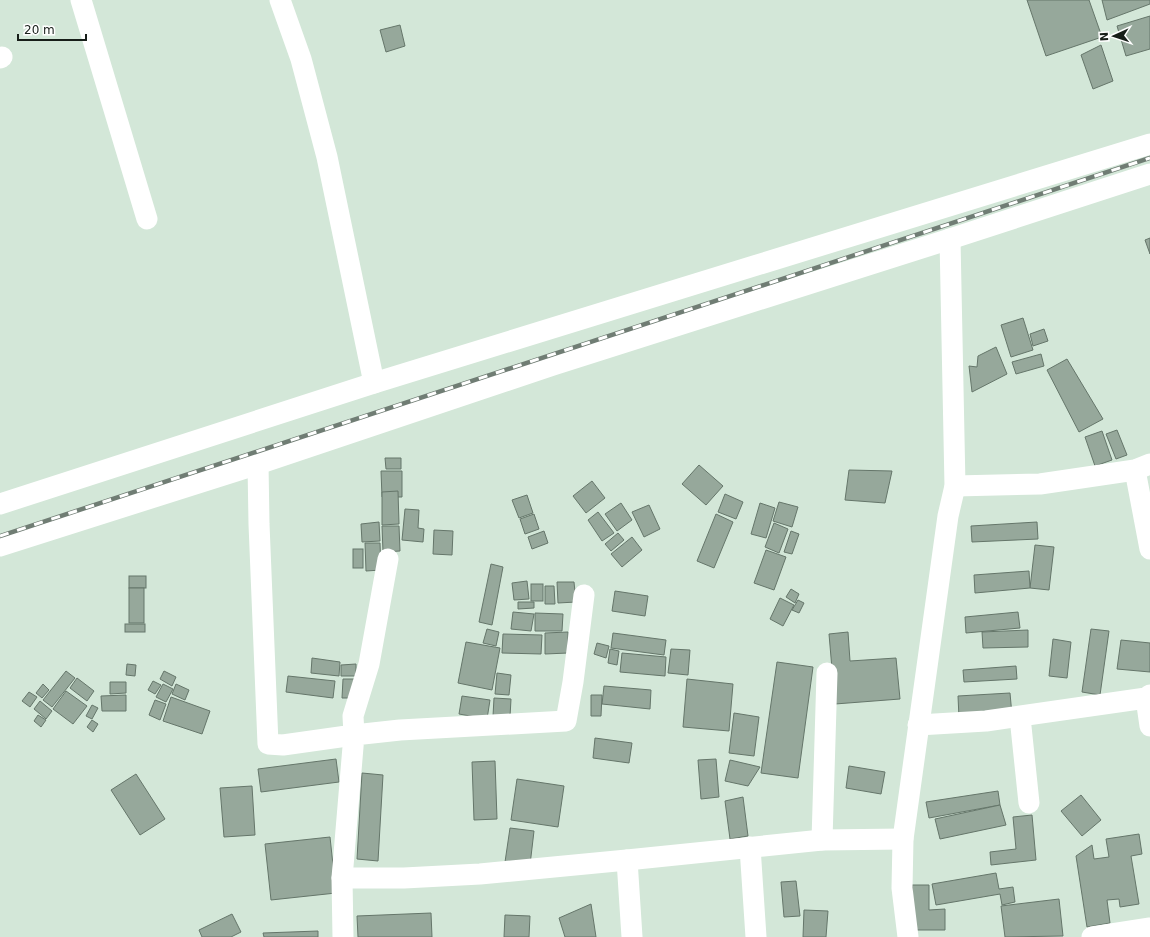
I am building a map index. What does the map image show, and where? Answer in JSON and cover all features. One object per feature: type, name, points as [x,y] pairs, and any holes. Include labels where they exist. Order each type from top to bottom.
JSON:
[{"type":"street","points":[[81,0],[148,219]]},
{"type":"street","points":[[280,0],[301,59],[327,157],[374,383]]},
{"type":"street","points":[[0,504],[374,383],[1150,144]]},
{"type":"street","points":[[0,546],[258,464],[553,365],[1150,174]]},
{"type":"street","points":[[908,937],[902,888],[902,839],[948,516],[955,486],[950,239]]},
{"type":"street","points":[[258,464],[268,744],[283,745],[400,730],[566,721],[573,682],[584,595]]},
{"type":"street","points":[[955,486],[1040,484],[1142,467],[1150,549]]},
{"type":"street","points":[[343,937],[342,878],[354,735],[353,716],[369,664],[388,559]]},
{"type":"street","points":[[822,840],[827,673]]},
{"type":"street","points":[[918,725],[986,721],[1020,717],[1148,697],[1150,726]]},
{"type":"street","points":[[1020,717],[1029,803]]},
{"type":"street","points":[[342,878],[404,878],[480,874],[822,840],[902,839]]},
{"type":"street","points":[[750,848],[756,937]]},
{"type":"street","points":[[627,860],[632,937]]},
{"type":"street","points":[[1092,937],[1150,928]]},
{"type":"building","points":[[1027,0],[1089,0],[1102,37],[1046,56]]},
{"type":"building","points":[[1102,0],[1150,0],[1150,4],[1107,20]]},
{"type":"building","points":[[1150,16],[1150,49],[1126,56],[1117,26]]},
{"type":"building","points":[[400,25],[405,46],[386,52],[380,30]]},
{"type":"building","points":[[1101,45],[1113,81],[1093,89],[1081,55]]},
{"type":"building","points":[[1150,238],[1150,254],[1145,240]]},
{"type":"building","points":[[1023,318],[1033,350],[1011,357],[1001,325]]},
{"type":"building","points":[[1044,329],[1048,341],[1033,346],[1030,334]]},
{"type":"building","points":[[996,347],[1007,374],[972,392],[969,366],[977,367],[978,356]]},
{"type":"building","points":[[1041,354],[1044,366],[1016,374],[1012,362]]},
{"type":"building","points":[[1067,359],[1103,419],[1079,432],[1047,370]]},
{"type":"building","points":[[1117,430],[1127,455],[1116,459],[1106,434]]},
{"type":"building","points":[[1102,431],[1112,460],[1095,466],[1085,437]]},
{"type":"building","points":[[385,458],[401,458],[401,469],[386,469]]},
{"type":"building","points":[[699,465],[723,486],[706,505],[682,484]]},
{"type":"building","points":[[849,470],[892,471],[885,503],[845,500]]},
{"type":"building","points":[[381,471],[402,471],[402,497],[382,497]]},
{"type":"building","points":[[592,481],[605,498],[586,513],[573,496]]},
{"type":"building","points":[[398,491],[399,524],[382,525],[382,492]]},
{"type":"building","points":[[725,494],[743,502],[736,519],[718,512]]},
{"type":"building","points":[[527,495],[533,513],[519,518],[512,500]]},
{"type":"building","points":[[779,502],[798,507],[792,527],[773,521]]},
{"type":"building","points":[[621,503],[632,520],[617,531],[605,514]]},
{"type":"building","points":[[760,503],[775,508],[766,538],[751,534]]},
{"type":"building","points":[[649,505],[660,529],[644,537],[632,512]]},
{"type":"building","points":[[405,509],[419,510],[418,528],[424,529],[423,542],[402,540]]},
{"type":"building","points":[[598,512],[614,533],[602,541],[588,520]]},
{"type":"building","points":[[534,514],[539,529],[525,534],[520,519]]},
{"type":"building","points":[[716,514],[733,522],[714,568],[697,561]]},
{"type":"building","points":[[379,522],[380,541],[362,542],[361,524]]},
{"type":"building","points":[[1037,522],[1038,539],[972,542],[971,526]]},
{"type":"building","points":[[774,523],[788,529],[779,553],[765,547]]},
{"type":"building","points":[[382,526],[399,526],[400,551],[383,552]]},
{"type":"building","points":[[434,530],[453,531],[452,555],[433,554]]},
{"type":"building","points":[[544,531],[548,543],[532,549],[528,537]]},
{"type":"building","points":[[791,531],[799,534],[792,554],[784,552]]},
{"type":"building","points":[[618,533],[624,540],[611,551],[605,544]]},
{"type":"building","points":[[632,537],[642,550],[622,567],[611,554]]},
{"type":"building","points":[[365,543],[380,543],[381,570],[366,571]]},
{"type":"building","points":[[1035,545],[1054,547],[1049,590],[1030,588]]},
{"type":"building","points":[[353,549],[363,549],[363,568],[353,568]]},
{"type":"building","points":[[766,550],[786,557],[774,590],[754,583]]},
{"type":"building","points":[[491,564],[503,567],[492,625],[479,622]]},
{"type":"building","points":[[1029,571],[1030,588],[975,593],[974,575]]},
{"type":"building","points":[[129,576],[146,576],[146,588],[129,588]]},
{"type":"building","points":[[527,581],[529,599],[514,600],[512,583]]},
{"type":"building","points":[[557,582],[574,582],[576,602],[558,603]]},
{"type":"building","points":[[531,584],[543,584],[543,601],[531,601]]},
{"type":"building","points":[[545,586],[554,586],[555,604],[545,604]]},
{"type":"building","points":[[129,588],[144,588],[144,623],[129,623]]},
{"type":"building","points":[[791,589],[799,594],[795,603],[786,597]]},
{"type":"building","points":[[615,591],[648,596],[645,616],[612,611]]},
{"type":"building","points":[[780,598],[794,605],[783,626],[770,619]]},
{"type":"building","points":[[798,600],[804,603],[799,613],[792,610]]},
{"type":"building","points":[[518,602],[534,602],[534,608],[518,609]]},
{"type":"building","points":[[513,612],[534,614],[531,631],[511,629]]},
{"type":"building","points":[[1018,612],[1020,628],[966,633],[965,617]]},
{"type":"building","points":[[535,613],[563,614],[562,631],[535,631]]},
{"type":"building","points":[[125,624],[145,624],[145,632],[125,632]]},
{"type":"building","points":[[487,629],[499,632],[496,646],[483,643]]},
{"type":"building","points":[[1091,629],[1109,631],[1100,695],[1082,692]]},
{"type":"building","points":[[1028,630],[1028,647],[983,648],[982,632]]},
{"type":"building","points":[[568,632],[568,653],[545,654],[545,633]]},
{"type":"building","points":[[848,632],[850,661],[896,658],[900,699],[835,704],[829,634]]},
{"type":"building","points":[[613,633],[666,640],[664,655],[611,648]]},
{"type":"building","points":[[503,634],[542,635],[541,654],[502,653]]},
{"type":"building","points":[[1053,639],[1071,642],[1067,678],[1049,676]]},
{"type":"building","points":[[1121,640],[1150,643],[1150,672],[1117,669]]},
{"type":"building","points":[[466,642],[500,648],[492,690],[458,683]]},
{"type":"building","points":[[597,643],[609,646],[606,658],[594,654]]},
{"type":"building","points":[[610,649],[619,651],[617,665],[608,663]]},
{"type":"building","points":[[671,649],[690,650],[688,675],[668,673]]},
{"type":"building","points":[[622,653],[666,657],[665,676],[620,672]]},
{"type":"building","points":[[312,658],[340,662],[339,676],[311,673]]},
{"type":"building","points":[[777,662],[813,667],[798,778],[761,773]]},
{"type":"building","points":[[127,664],[136,665],[135,676],[126,675]]},
{"type":"building","points":[[356,664],[356,676],[341,676],[341,665]]},
{"type":"building","points":[[1016,666],[1017,679],[964,682],[963,670]]},
{"type":"building","points":[[66,671],[75,678],[52,707],[43,700]]},
{"type":"building","points":[[164,671],[176,677],[172,686],[160,679]]},
{"type":"building","points":[[497,673],[511,675],[509,695],[495,694]]},
{"type":"building","points":[[288,676],[335,681],[333,698],[286,692]]},
{"type":"building","points":[[77,678],[94,691],[87,701],[70,688]]},
{"type":"building","points":[[343,679],[355,679],[355,698],[342,698]]},
{"type":"building","points":[[687,679],[733,684],[729,731],[683,727]]},
{"type":"building","points":[[153,681],[161,685],[155,694],[148,690]]},
{"type":"building","points":[[110,682],[126,682],[126,693],[110,694]]},
{"type":"building","points":[[43,684],[49,690],[42,698],[36,693]]},
{"type":"building","points":[[163,684],[173,689],[166,702],[156,697]]},
{"type":"building","points":[[176,684],[189,690],[185,700],[172,694]]},
{"type":"building","points":[[604,686],[651,690],[650,709],[602,704]]},
{"type":"building","points":[[66,691],[87,706],[73,724],[53,709]]},
{"type":"building","points":[[29,692],[37,697],[30,707],[22,701]]},
{"type":"building","points":[[1010,693],[1012,715],[959,718],[958,696]]},
{"type":"building","points":[[126,695],[126,711],[102,711],[101,696]]},
{"type":"building","points":[[591,695],[602,695],[601,716],[591,716]]},
{"type":"building","points":[[462,696],[490,700],[487,719],[459,714]]},
{"type":"building","points":[[171,697],[210,711],[202,734],[163,721]]},
{"type":"building","points":[[494,698],[511,699],[510,717],[493,716]]},
{"type":"building","points":[[155,700],[166,704],[160,720],[149,715]]},
{"type":"building","points":[[40,701],[52,711],[46,719],[34,709]]},
{"type":"building","points":[[92,705],[98,708],[92,719],[86,716]]},
{"type":"building","points":[[734,713],[759,717],[754,756],[729,753]]},
{"type":"building","points":[[38,715],[46,720],[41,727],[34,721]]},
{"type":"building","points":[[92,720],[98,724],[93,732],[87,727]]},
{"type":"building","points":[[595,738],[632,743],[629,763],[593,758]]},
{"type":"building","points":[[336,759],[339,782],[261,792],[258,769]]},
{"type":"building","points":[[716,759],[719,797],[701,799],[698,760]]},
{"type":"building","points":[[730,760],[760,767],[748,786],[725,781]]},
{"type":"building","points":[[495,761],[497,819],[474,820],[472,762]]},
{"type":"building","points":[[849,766],[885,772],[881,794],[846,788]]},
{"type":"building","points":[[362,773],[383,775],[378,861],[357,859]]},
{"type":"building","points":[[136,774],[165,819],[140,835],[111,790]]},
{"type":"building","points":[[517,779],[564,786],[558,827],[511,820]]},
{"type":"building","points":[[252,786],[255,835],[224,837],[220,788]]},
{"type":"building","points":[[998,791],[1000,805],[929,818],[926,802]]},
{"type":"building","points":[[1081,795],[1101,820],[1082,836],[1061,811]]},
{"type":"building","points":[[743,797],[748,836],[730,839],[725,801]]},
{"type":"building","points":[[1000,805],[1006,825],[940,839],[935,819]]},
{"type":"building","points":[[1032,815],[1036,860],[991,865],[990,852],[1016,849],[1013,817]]},
{"type":"building","points":[[510,828],[534,831],[530,865],[505,862]]},
{"type":"building","points":[[1139,834],[1142,854],[1131,856],[1139,904],[1120,907],[1119,899],[1107,900],[1110,923],[1087,927],[1076,856],[1092,845],[1094,859],[1109,857],[1106,839]]},
{"type":"building","points":[[330,837],[336,893],[271,900],[265,844]]},
{"type":"building","points":[[996,873],[999,889],[1013,887],[1015,902],[1002,905],[1000,894],[936,905],[932,884]]},
{"type":"building","points":[[796,881],[800,916],[784,917],[781,882]]},
{"type":"building","points":[[912,885],[929,885],[929,910],[945,909],[945,930],[912,930]]},
{"type":"building","points":[[1059,899],[1063,936],[1005,937],[1001,906]]},
{"type":"building","points":[[591,904],[596,937],[565,937],[559,918]]},
{"type":"building","points":[[804,910],[828,911],[826,937],[803,937]]},
{"type":"building","points":[[431,913],[432,937],[358,937],[357,916]]},
{"type":"building","points":[[232,914],[241,932],[231,937],[202,937],[199,930]]},
{"type":"building","points":[[505,915],[530,916],[529,937],[504,937]]},
{"type":"building","points":[[318,931],[318,937],[264,937],[263,933]]},
{"type":"railway","points":[[0,536],[1150,158]]}]
